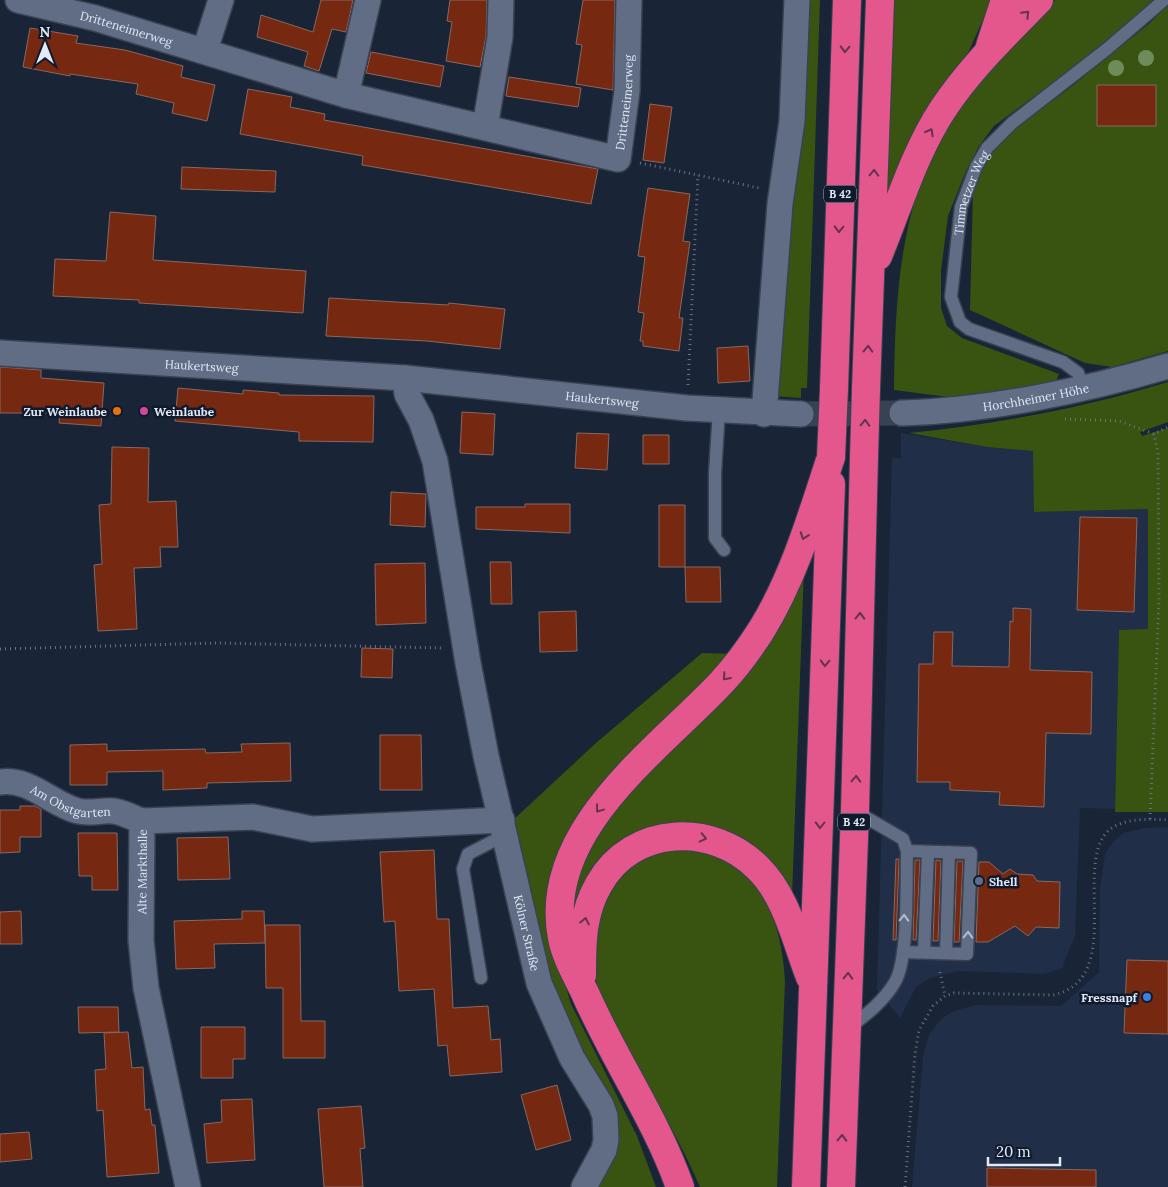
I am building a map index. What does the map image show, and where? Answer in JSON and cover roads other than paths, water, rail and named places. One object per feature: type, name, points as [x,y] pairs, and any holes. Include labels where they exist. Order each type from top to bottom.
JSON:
[{"type":"highway","name":"B 42","points":[[806,1187],[847,0]]},
{"type":"highway","name":"B 42","points":[[841,1187],[845,1032],[855,811],[866,389],[880,0]]},
{"type":"highway","points":[[988,52],[1005,0]]},
{"type":"highway","points":[[871,274],[931,130],[954,93],[988,52],[1039,0]]},
{"type":"highway","points":[[680,1187],[656,1133],[603,1033],[568,955],[560,925],[563,890],[573,854],[582,834],[607,799],[722,682],[762,629],[796,556],[832,457]]},
{"type":"highway","points":[[582,987],[585,919],[598,884],[609,868],[636,847],[649,841],[680,836],[698,836],[717,842],[744,855],[760,869],[781,902],[814,989]]},
{"type":"street","name":"Dritteneimerweg","points":[[18,0],[95,18],[205,50],[346,96],[618,158],[626,91],[629,0]]},
{"type":"street","points":[[205,50],[221,0]]},
{"type":"street","points":[[346,96],[368,0]]},
{"type":"street","points":[[485,127],[500,37],[501,0]]},
{"type":"street","points":[[764,414],[772,283],[781,193],[792,121],[797,0]]},
{"type":"street","name":"Haukertsweg","points":[[0,353],[404,378],[688,408],[764,414],[801,414]]},
{"type":"street","name":"Horchheimer Höhe","points":[[902,413],[957,409],[1083,388],[1168,366]]},
{"type":"street","name":"Kölner Straße","points":[[404,378],[407,394],[421,420],[435,461],[467,655],[503,828],[539,983],[572,1058],[601,1105],[605,1116],[606,1140],[604,1150],[584,1187]]},
{"type":"street","name":"Am Obstgarten","points":[[0,782],[17,783],[32,788],[66,807],[81,812],[115,811],[142,821]]},
{"type":"street","name":"Alte Markthalle","points":[[188,1187],[146,988],[141,940],[142,821],[253,817],[312,829],[503,828]]},
{"type":"lane","name":"Timmetzer Weg","points":[[1083,388],[1078,373],[1063,362],[969,329],[960,322],[951,297],[961,207],[976,166],[998,136],[1107,49],[1164,0]]},
{"type":"lane","points":[[719,410],[715,474],[715,538],[724,550]]},
{"type":"lane","points":[[845,1032],[878,1005],[888,993],[900,971],[903,952],[907,851],[903,840],[855,811]]},
{"type":"lane","points":[[481,978],[463,869],[468,854],[503,828]]},
{"type":"lane","points":[[903,952],[967,954],[968,945],[971,853],[907,851]]},
{"type":"lane","points":[[924,952],[928,852]]},
{"type":"lane","points":[[946,953],[949,852]]},
{"type":"tunnel","points":[[801,414],[902,413]]},
{"type":"place","name":"Zur Weinlaube","points":[[117,411]]},
{"type":"place","name":"Weinlaube","points":[[144,411]]},
{"type":"place","name":"Shell","points":[[979,881]]},
{"type":"place","name":"Fressnapf","points":[[1147,997]]}]
